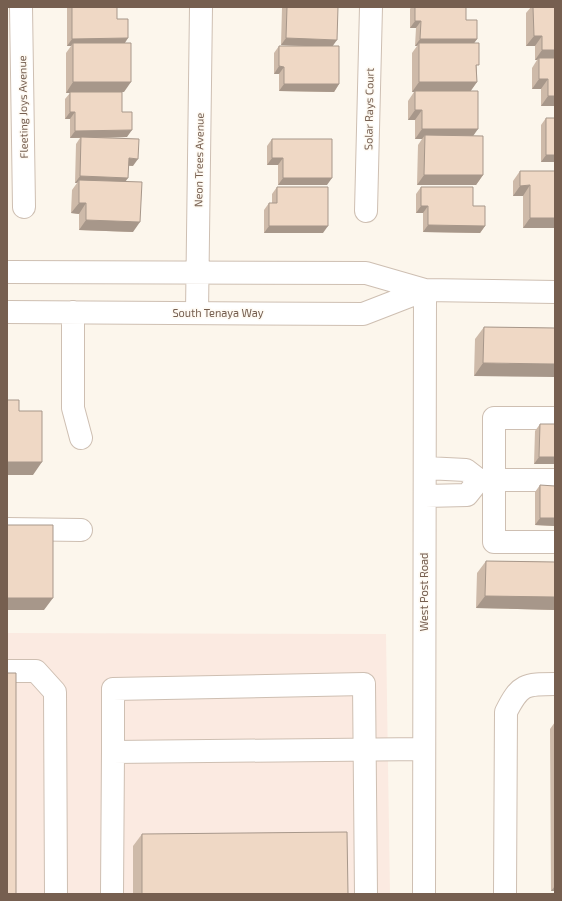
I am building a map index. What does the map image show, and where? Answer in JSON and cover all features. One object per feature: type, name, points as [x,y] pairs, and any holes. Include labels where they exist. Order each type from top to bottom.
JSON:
[{"type":"street","name":"Fleeting Joys Avenue","points":[[21,7],[24,206]]},
{"type":"street","name":"Neon Trees Avenue","points":[[197,312],[201,7]]},
{"type":"street","name":"Solar Rays Court","points":[[366,211],[371,7]]},
{"type":"street","name":"South Tenaya Way","points":[[7,272],[366,272],[425,290],[555,292]]},
{"type":"street","name":"South Tenaya Way","points":[[7,312],[363,314],[425,290]]},
{"type":"street","name":"West Post Road","points":[[424,894],[423,749],[426,468],[425,290]]},
{"type":"street","points":[[74,312],[73,408],[81,438]]},
{"type":"street","points":[[555,418],[494,418],[486,480],[494,542],[555,542]]},
{"type":"street","points":[[426,468],[466,470],[486,480],[555,480]]},
{"type":"street","points":[[425,496],[467,495],[486,480]]},
{"type":"street","points":[[7,530],[81,530]]},
{"type":"street","points":[[7,671],[36,671],[55,692],[56,894]]},
{"type":"street","points":[[112,894],[113,689],[364,684],[366,894]]},
{"type":"street","points":[[506,894],[506,712],[515,693],[530,684],[555,684]]},
{"type":"street","points":[[113,752],[423,749]]},
{"type":"shaded area","points":[[7,633],[386,634],[390,894],[7,894]]},
{"type":"building","points":[[72,7],[117,7],[117,19],[128,19],[128,38],[72,39]]},
{"type":"building","points":[[287,7],[338,7],[337,40],[286,38]]},
{"type":"building","points":[[415,7],[466,7],[466,20],[477,20],[477,39],[420,39],[421,21],[415,21]]},
{"type":"building","points":[[533,7],[555,7],[555,50],[542,50],[542,36],[534,36]]},
{"type":"building","points":[[73,43],[131,43],[131,82],[73,82]]},
{"type":"building","points":[[419,43],[479,43],[479,65],[476,65],[477,82],[419,82]]},
{"type":"building","points":[[279,46],[339,46],[339,84],[284,84],[284,67],[279,66]]},
{"type":"building","points":[[539,58],[555,58],[555,96],[548,96],[548,79],[539,79]]},
{"type":"building","points":[[415,91],[478,91],[478,129],[422,129],[422,110],[415,110]]},
{"type":"building","points":[[70,92],[122,92],[122,112],[132,112],[132,130],[75,131],[75,112],[70,112]]},
{"type":"building","points":[[546,118],[555,118],[555,155],[546,155]]},
{"type":"building","points":[[425,135],[483,136],[483,175],[424,175]]},
{"type":"building","points":[[81,137],[139,139],[138,159],[129,158],[128,178],[80,176]]},
{"type":"building","points":[[272,139],[332,139],[332,178],[283,178],[283,158],[272,158]]},
{"type":"building","points":[[520,171],[555,171],[555,218],[530,218],[530,185],[520,186]]},
{"type":"building","points":[[79,180],[142,182],[140,222],[86,220],[86,203],[79,203]]},
{"type":"building","points":[[277,187],[328,187],[328,226],[269,226],[269,203],[277,203]]},
{"type":"building","points":[[421,187],[473,187],[473,206],[485,206],[485,226],[428,225],[428,206],[421,206]]},
{"type":"building","points":[[484,327],[555,328],[555,364],[483,363]]},
{"type":"building","points":[[7,400],[19,400],[19,411],[42,411],[42,462],[7,462]]},
{"type":"building","points":[[540,424],[555,424],[555,457],[539,457]]},
{"type":"building","points":[[540,485],[555,486],[555,518],[540,518]]},
{"type":"building","points":[[7,525],[53,525],[53,598],[7,598]]},
{"type":"building","points":[[486,561],[555,562],[555,597],[485,596]]},
{"type":"building","points":[[7,673],[16,673],[16,894],[7,894]]},
{"type":"building","points":[[347,832],[348,894],[142,894],[142,834]]}]
